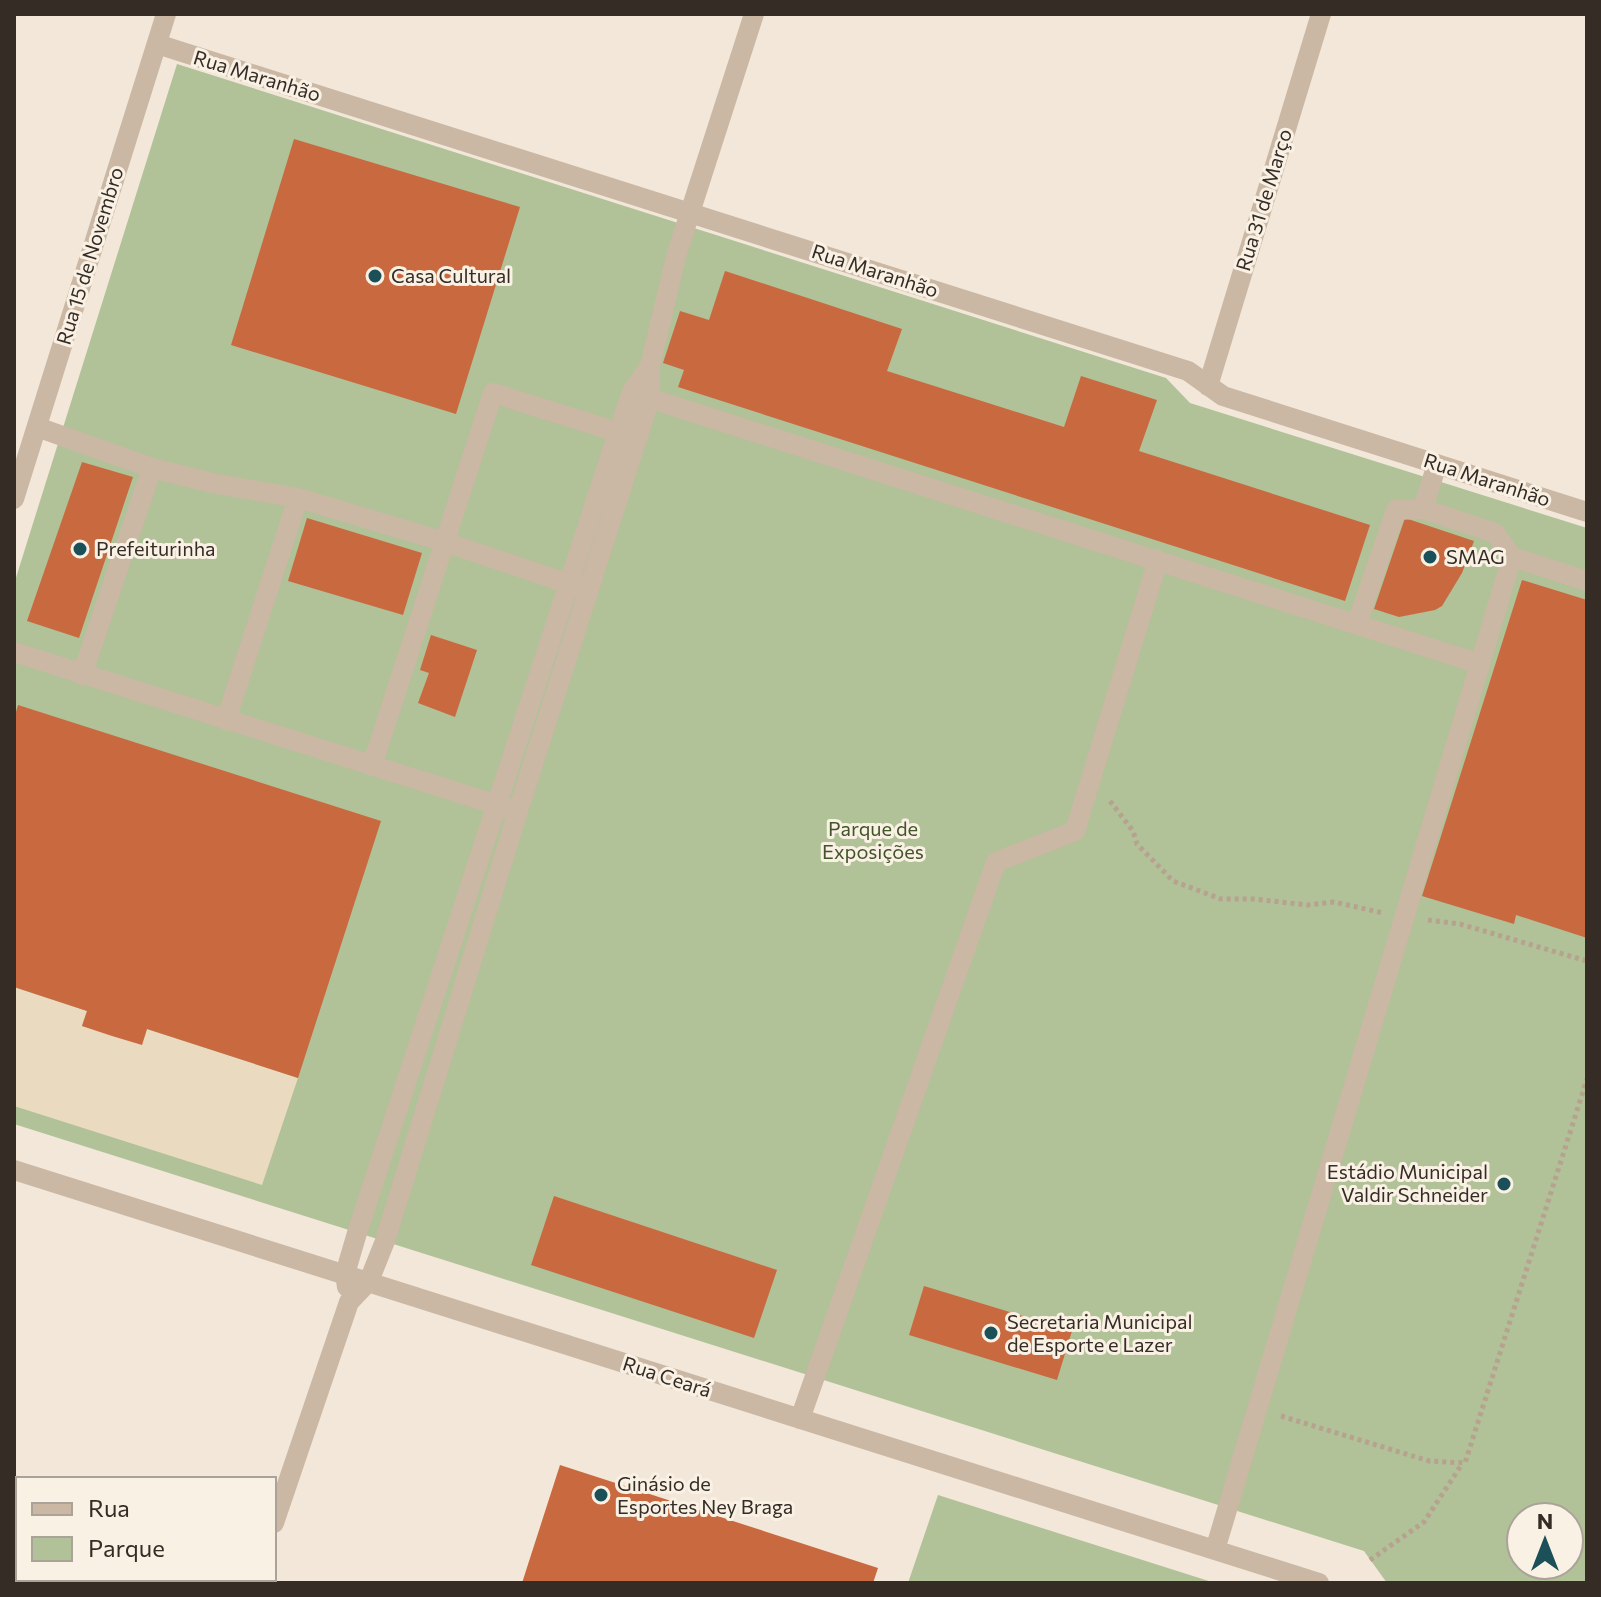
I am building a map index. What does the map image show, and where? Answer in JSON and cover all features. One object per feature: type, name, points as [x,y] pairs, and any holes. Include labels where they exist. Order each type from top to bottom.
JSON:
[{"type":"street","name":"Rua 15 de Novembro","points":[[14,499],[166,14]]},
{"type":"street","points":[[349,1302],[345,1274],[497,805],[579,587],[650,366],[677,253],[754,14]]},
{"type":"street","name":"Rua 31 de Março","points":[[1208,386],[1321,14]]},
{"type":"street","name":"Rua Maranhão","points":[[157,44],[1188,371],[1223,396],[1587,512]]},
{"type":"street","points":[[372,766],[493,393],[628,436]]},
{"type":"street","points":[[641,395],[1480,664]]},
{"type":"street","points":[[37,427],[152,468],[212,483],[298,498],[445,542],[579,587]]},
{"type":"street","points":[[1423,509],[1437,464]]},
{"type":"street","points":[[82,675],[152,468]]},
{"type":"street","points":[[226,720],[298,498]]},
{"type":"street","points":[[1357,624],[1396,510],[1423,509],[1495,533],[1512,557],[1587,581]]},
{"type":"street","points":[[1215,1550],[1512,557]]},
{"type":"street","points":[[800,1419],[996,862],[1075,831],[1158,560]]},
{"type":"street","points":[[276,1517],[349,1302],[369,1281],[385,1241],[518,811],[579,587]]},
{"type":"street","points":[[14,652],[518,811]]},
{"type":"street","name":"Rua Ceará","points":[[14,1170],[1319,1583]]},
{"type":"path","points":[[1092,778],[1133,831],[1137,844],[1173,881],[1221,899],[1307,905],[1334,902],[1404,918],[1460,924],[1587,961]]},
{"type":"path","points":[[1370,1560],[1424,1522],[1462,1463],[1465,1463],[1587,1079]]},
{"type":"path","points":[[1257,1409],[1429,1461],[1462,1463]]},
{"type":"green space","name":"Parque de Exposições","points":[[177,64],[1166,378],[1190,403],[1587,528],[1587,1583],[1387,1583],[1364,1551],[14,1124],[14,584]]},
{"type":"green space","points":[[938,1495],[1215,1583],[908,1583]]},
{"type":"shaded area","points":[[14,987],[87,1011],[82,1026],[142,1044],[147,1029],[298,1078],[262,1185],[14,1106]]},
{"type":"building","name":"Casa Cultural","points":[[294,139],[520,207],[456,414],[231,345]]},
{"type":"building","points":[[725,271],[902,329],[887,371],[1064,427],[1081,376],[1157,400],[1139,451],[1370,525],[1345,601],[678,387],[684,370],[663,363],[680,311],[709,320]]},
{"type":"building","name":"Prefeiturinha","points":[[82,462],[133,477],[79,638],[27,621]]},
{"type":"building","points":[[307,518],[422,553],[403,615],[288,581]]},
{"type":"building","name":"SMAG","points":[[1405,518],[1474,541],[1462,573],[1442,606],[1399,617],[1374,609]]},
{"type":"building","points":[[1522,580],[1587,600],[1587,938],[1516,915],[1514,924],[1422,896]]},
{"type":"building","points":[[431,635],[477,650],[455,717],[418,703],[429,673],[420,670]]},
{"type":"building","points":[[18,705],[381,821],[298,1078],[147,1029],[142,1045],[112,1036],[82,1026],[87,1011],[14,987],[14,719]]},
{"type":"building","points":[[554,1196],[777,1270],[754,1338],[531,1265]]},
{"type":"building","name":"Secretaria Municipal de Esporte e Lazer","points":[[924,1286],[1072,1331],[1057,1380],[909,1335]]},
{"type":"building","name":"Ginásio de Esportes Ney Braga","points":[[560,1465],[878,1568],[873,1583],[522,1583]]},
{"type":"place","name":"Casa Cultural","points":[[375,276]]},
{"type":"place","name":"Prefeiturinha","points":[[80,549]]},
{"type":"place","name":"SMAG","points":[[1430,557]]},
{"type":"place","name":"Estádio Municipal Valdir Schneider","points":[[1504,1184]]},
{"type":"place","name":"Secretaria Municipal de Esporte e Lazer","points":[[991,1333]]},
{"type":"place","name":"Ginásio de Esportes Ney Braga","points":[[601,1495]]}]
